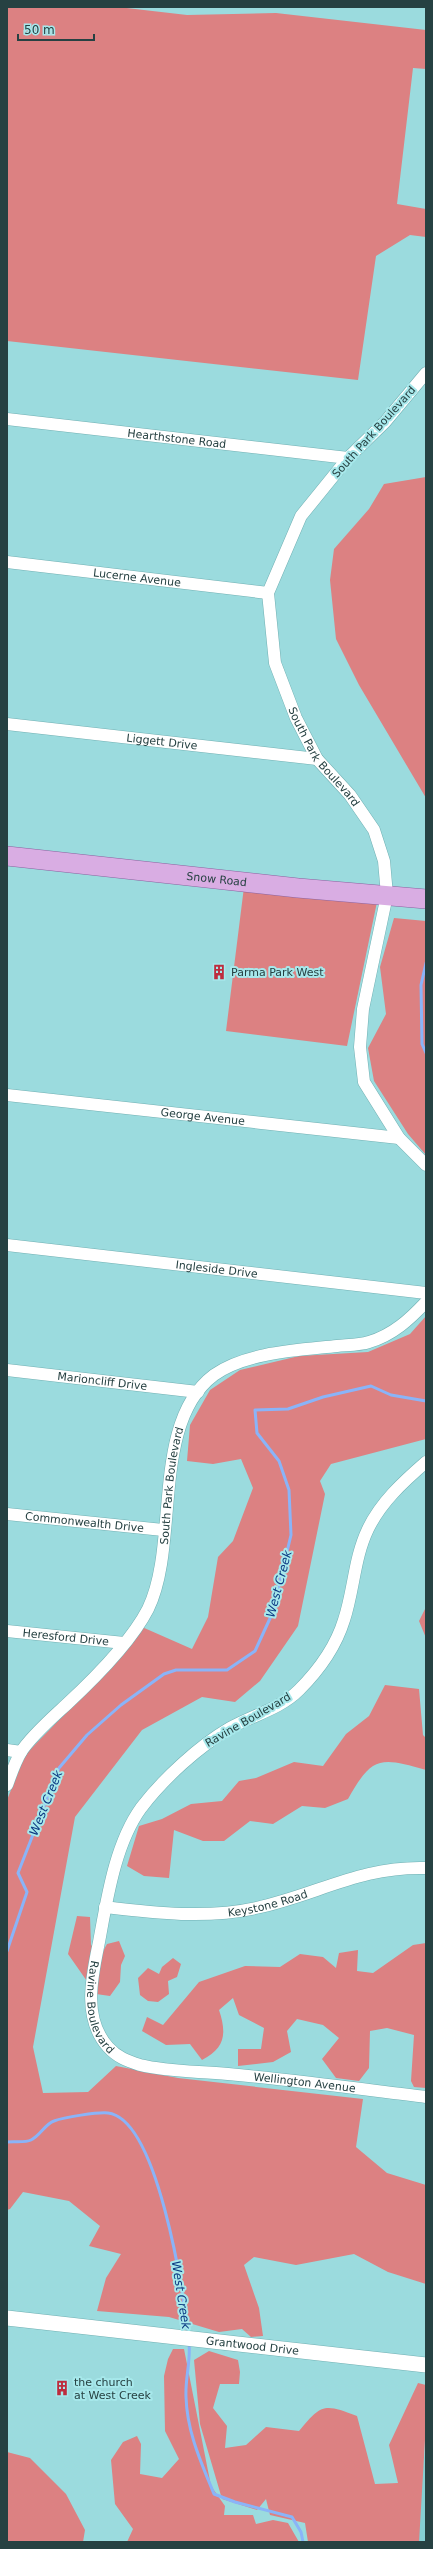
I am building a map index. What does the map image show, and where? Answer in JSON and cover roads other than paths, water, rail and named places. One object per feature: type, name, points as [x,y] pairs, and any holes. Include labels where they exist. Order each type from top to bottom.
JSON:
[{"type":"main road","name":"Snow Road","points":[[7,856],[298,888],[426,899]]},
{"type":"street","name":"South Park Boulevard","points":[[426,373],[385,422],[348,458],[301,516],[268,592],[275,663],[296,718],[317,759],[350,795],[374,830],[384,861],[386,895],[363,1009],[360,1047],[364,1082],[399,1138],[426,1165]]},
{"type":"street","name":"Hearthstone Road","points":[[7,419],[348,458]]},
{"type":"street","name":"Lucerne Avenue","points":[[7,562],[268,592]]},
{"type":"street","name":"Liggett Drive","points":[[7,724],[317,759]]},
{"type":"street","name":"George Avenue","points":[[7,1095],[399,1138]]},
{"type":"street","name":"Ingleside Drive","points":[[7,1244],[426,1293]]},
{"type":"street","name":"South Park Boulevard","points":[[7,1785],[21,1752],[83,1689],[124,1643],[148,1609],[160,1569],[163,1530],[176,1444],[185,1414],[198,1392],[214,1375],[241,1362],[281,1351],[369,1343],[404,1325],[426,1302]]},
{"type":"street","name":"Marioncliff Drive","points":[[7,1370],[198,1392]]},
{"type":"street","name":"Ravine Boulevard","points":[[183,2072],[141,2065],[122,2059],[108,2047],[97,2032],[91,2010],[91,1981],[105,1907],[117,1857],[141,1809],[196,1750],[231,1727],[279,1705],[297,1692],[325,1660],[344,1621],[356,1561],[369,1528],[396,1488],[426,1462]]},
{"type":"street","name":"Commonwealth Drive","points":[[7,1514],[163,1530]]},
{"type":"street","name":"Heresford Drive","points":[[7,1630],[124,1643]]},
{"type":"street","points":[[7,1750],[21,1752]]},
{"type":"street","name":"Keystone Road","points":[[105,1907],[172,1915],[207,1915],[256,1908],[376,1871],[426,1868]]},
{"type":"street","name":"Wellington Avenue","points":[[183,2072],[227,2074],[426,2097]]},
{"type":"street","name":"Grantwood Drive","points":[[7,2318],[218,2343],[426,2365]]},
{"type":"waterway","name":"West Creek","points":[[426,963],[421,985],[422,1044],[426,1053]]},
{"type":"waterway","name":"West Creek","points":[[7,1951],[27,1892],[18,1873],[59,1768],[87,1735],[121,1705],[164,1674],[176,1670],[227,1670],[255,1651],[272,1614],[291,1535],[289,1490],[279,1461],[257,1433],[255,1410],[288,1409],[323,1397],[371,1386],[391,1395],[426,1401]]},
{"type":"waterway","name":"West Creek","points":[[7,2142],[31,2140],[51,2123],[59,2119],[73,2116],[108,2113],[126,2122],[141,2144],[154,2174],[165,2210],[174,2247],[188,2334]]},
{"type":"waterway","name":"West Creek","points":[[189,2342],[186,2390],[187,2410],[192,2435],[214,2494],[235,2502],[292,2517],[301,2532],[303,2542]]},
{"type":"place","name":"Parma Park West","points":[[219,972]]},
{"type":"place","name":"the church at West Creek","points":[[62,2388]]}]
